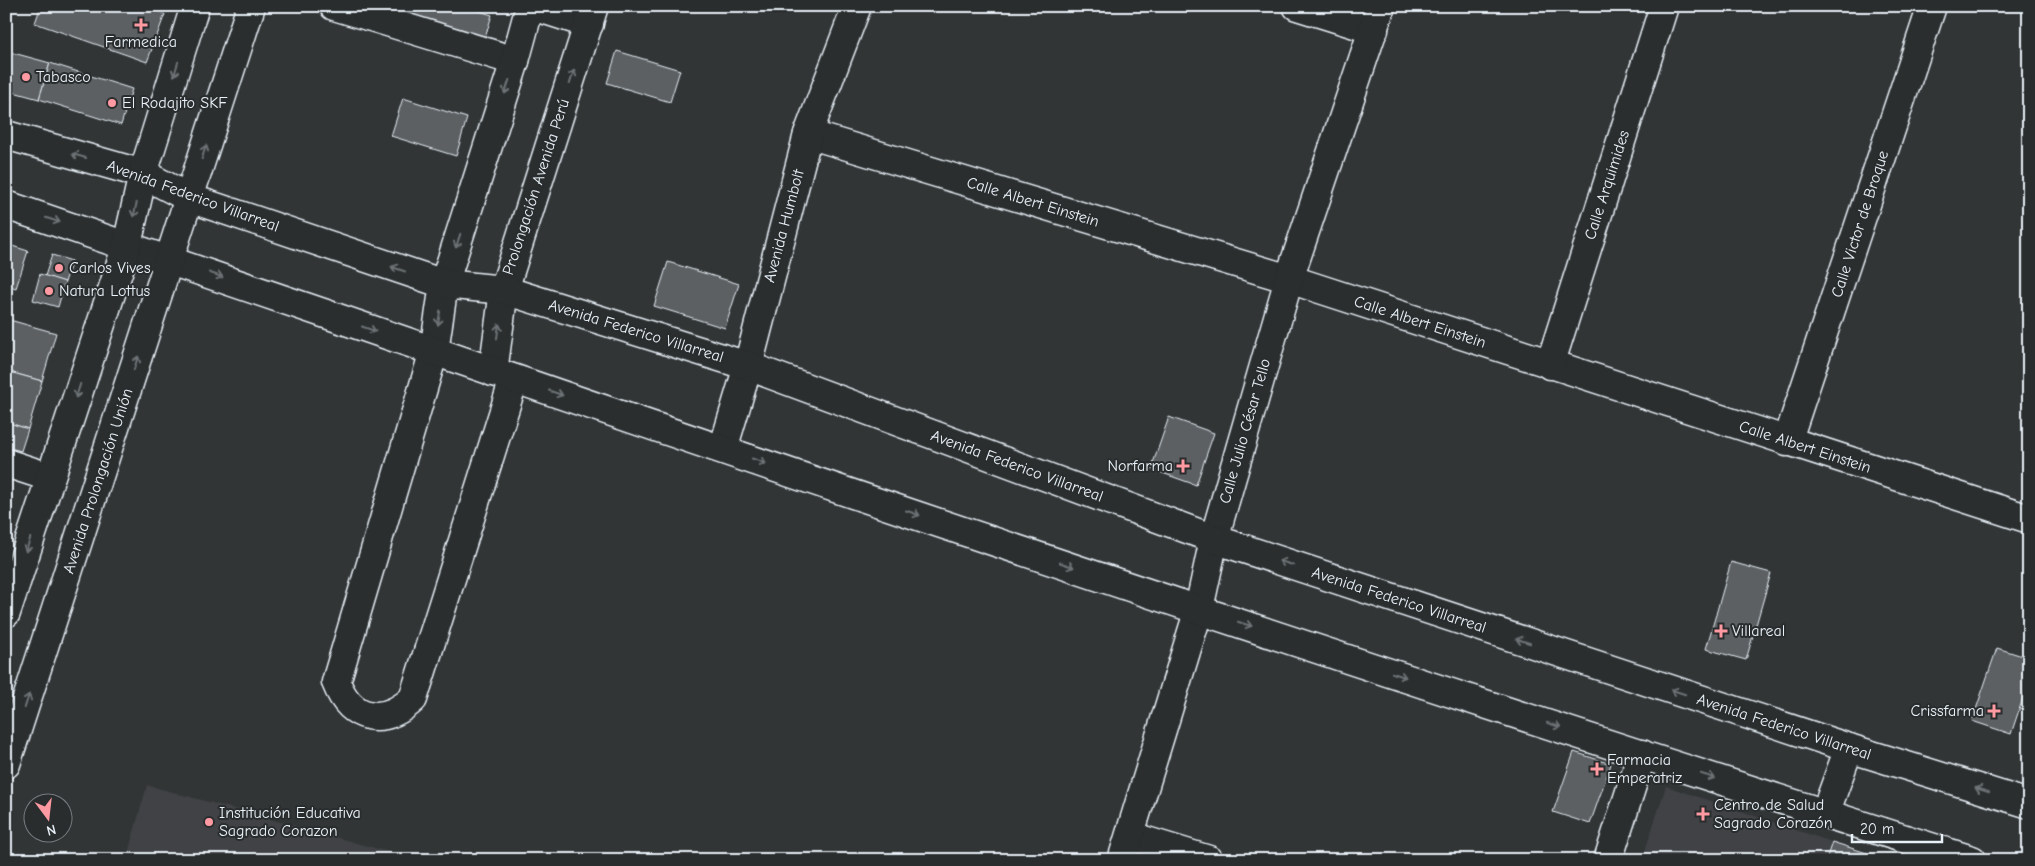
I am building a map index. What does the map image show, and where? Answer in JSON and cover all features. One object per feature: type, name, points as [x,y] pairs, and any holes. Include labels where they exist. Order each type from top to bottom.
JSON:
[{"type":"main road","points":[[6,613],[49,477],[127,245],[143,174],[195,6]]},
{"type":"main road","name":"Avenida Prolongación Unión","points":[[9,748],[252,6]]},
{"type":"main road","points":[[334,6],[369,11],[515,61]]},
{"type":"main road","points":[[434,351],[444,284],[532,6],[591,15]]},
{"type":"main road","name":"Avenida Humbolt","points":[[722,449],[748,366],[808,134],[857,6]]},
{"type":"main road","points":[[1297,6],[1377,18]]},
{"type":"main road","name":"Calle Arquimides","points":[[1550,364],[1664,6]]},
{"type":"main road","name":"Calle Victor de Broque","points":[[1787,442],[1932,6]]},
{"type":"main road","name":"Prolongación Avenida Perú","points":[[434,351],[336,682],[342,696],[351,707],[362,713],[377,716],[388,715],[401,710],[413,699],[504,375],[504,290],[591,15]]},
{"type":"main road","name":"Calle Julio César Tello","points":[[1126,848],[1199,609],[1214,539],[1290,279],[1377,18]]},
{"type":"main road","name":"Calle Albert Einstein","points":[[808,134],[1290,279],[1787,442],[2029,519]]},
{"type":"main road","name":"Avenida Federico Villarreal","points":[[6,135],[143,174],[189,198],[444,284],[504,290],[748,366],[1214,539],[1849,748],[2029,804]]},
{"type":"main road","points":[[6,205],[1199,609],[1825,814],[1972,860]]},
{"type":"main road","points":[[6,463],[49,477]]},
{"type":"main road","points":[[1825,814],[1849,748]]},
{"type":"main road","points":[[1608,860],[1642,754]]},
{"type":"main road","points":[[1126,848],[1208,860]]},
{"type":"shaded area","name":"Institución Educativa Sagrado Corazon","points":[[147,785],[418,860],[126,860]]},
{"type":"shaded area","name":"Centro de Salud Sagrado Corazón","points":[[1666,786],[1832,842],[1826,860],[1642,860]]},
{"type":"building","points":[[41,6],[143,6],[165,14],[147,62],[35,23]]},
{"type":"building","points":[[312,6],[464,6],[492,15],[479,57]]},
{"type":"building","name":"Tabasco","points":[[6,51],[50,63],[39,99],[6,90]]},
{"type":"building","points":[[617,51],[680,70],[670,102],[607,83]]},
{"type":"building","points":[[50,63],[132,89],[121,125],[39,99]]},
{"type":"building","points":[[403,98],[467,118],[456,156],[391,136]]},
{"type":"building","points":[[6,244],[28,251],[16,288],[6,285]]},
{"type":"building","name":"Carlos Vives","points":[[52,255],[72,261],[65,282],[45,276]]},
{"type":"building","points":[[668,262],[739,284],[725,328],[654,306]]},
{"type":"building","name":"Natura Lottus","points":[[40,274],[65,282],[58,307],[33,300]]},
{"type":"building","points":[[6,319],[56,333],[42,381],[6,371]]},
{"type":"building","points":[[6,371],[42,381],[28,429],[6,422]]},
{"type":"building","points":[[1169,417],[1214,433],[1196,485],[1151,469]]},
{"type":"building","points":[[6,422],[28,429],[21,451],[6,447]]},
{"type":"building","points":[[1731,562],[1771,573],[1746,660],[1706,649]]},
{"type":"building","points":[[1997,648],[2029,658],[2029,680],[2011,734],[1972,721]]},
{"type":"building","points":[[1574,752],[1611,764],[1590,824],[1553,812]]},
{"type":"building","points":[[1832,842],[1889,860],[1826,860]]},
{"type":"place","name":"Farmedica","points":[[141,25]]},
{"type":"place","name":"Tabasco","points":[[26,77]]},
{"type":"place","name":"El Rodajito SKF","points":[[112,103]]},
{"type":"place","name":"Carlos Vives","points":[[59,268]]},
{"type":"place","name":"Natura Lottus","points":[[49,291]]},
{"type":"place","name":"Norfarma","points":[[1183,466]]},
{"type":"place","name":"Villareal","points":[[1721,631]]},
{"type":"place","name":"Crissfarma","points":[[1994,711]]},
{"type":"place","name":"Farmacia Emperatriz","points":[[1597,769]]},
{"type":"place","name":"Centro de Salud Sagrado Corazón","points":[[1703,814]]},
{"type":"place","name":"Institución Educativa Sagrado Corazon","points":[[209,822]]}]
